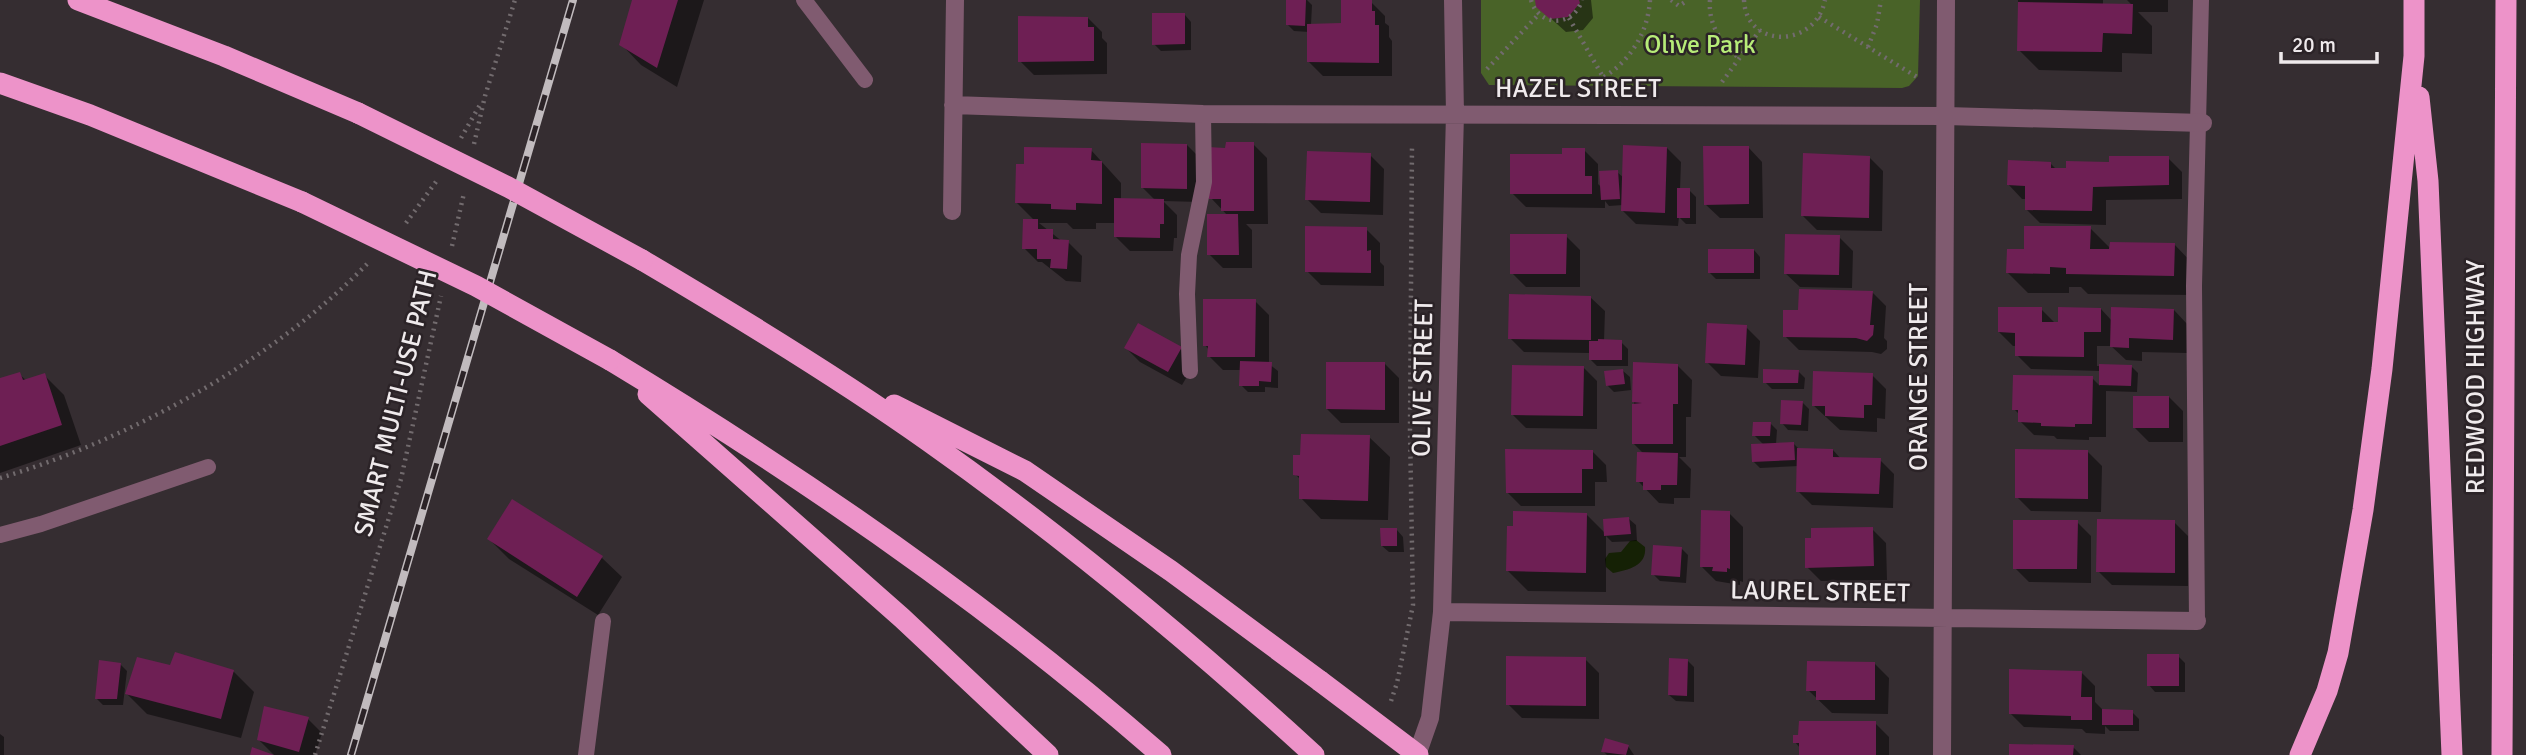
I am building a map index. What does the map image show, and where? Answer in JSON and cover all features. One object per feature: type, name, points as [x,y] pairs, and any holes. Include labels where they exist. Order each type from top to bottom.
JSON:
[{"type":"highway","points":[[78,0],[224,55],[358,113],[508,187],[642,260],[809,362],[929,442],[1113,579],[1309,750]]},
{"type":"highway","points":[[103,0],[159,30]]},
{"type":"highway","points":[[2300,755],[2327,691],[2350,596],[2382,369],[2414,56],[2414,0]]},
{"type":"highway","name":"REDWOOD HIGHWAY","points":[[2502,755],[2506,0]]},
{"type":"highway","points":[[2414,56],[2428,181],[2452,755]]},
{"type":"highway","points":[[0,83],[102,119],[302,202],[476,286],[610,360],[795,476],[930,570],[1070,677],[1161,755]]},
{"type":"highway","points":[[610,360],[902,618],[1048,755]]},
{"type":"highway","points":[[809,362],[1025,471],[1171,571],[1417,755]]},
{"type":"street","points":[[952,211],[955,0]]},
{"type":"street","name":"OLIVE STREET","points":[[1417,755],[1430,718],[1442,612],[1455,114],[1453,0]]},
{"type":"street","name":"ORANGE STREET","points":[[1942,755],[1946,0]]},
{"type":"street","name":"HAZEL STREET","points":[[953,106],[1203,114],[1946,116],[2200,123]]},
{"type":"street","name":"LAUREL STREET","points":[[1442,612],[2196,621]]},
{"type":"lane","points":[[804,0],[865,80]]},
{"type":"lane","points":[[2196,621],[2194,286],[2201,0]]},
{"type":"lane","points":[[1190,371],[1189,255],[1204,182],[1203,114]]},
{"type":"lane","points":[[0,535],[41,524],[208,467]]},
{"type":"lane","points":[[586,755],[603,621]]},
{"type":"path","points":[[473,149],[485,96],[515,0]]},
{"type":"path","points":[[1531,0],[1539,14],[1549,20],[1558,21],[1569,18],[1580,8],[1582,0]]},
{"type":"path","points":[[1569,18],[1605,79],[1639,42],[1646,24],[1650,0]]},
{"type":"path","points":[[1671,0],[1679,6],[1688,0]]},
{"type":"path","points":[[1710,0],[1713,25],[1724,44],[1739,58]]},
{"type":"path","points":[[1744,0],[1750,19],[1760,30],[1785,38],[1808,30],[1819,17],[1825,0]]},
{"type":"path","points":[[1868,47],[1877,24],[1881,0]]},
{"type":"path","points":[[1488,69],[1539,14]]},
{"type":"path","points":[[1819,17],[1917,77]]},
{"type":"path","points":[[1722,82],[1760,30]]},
{"type":"path","points":[[459,142],[485,96]]},
{"type":"path","points":[[1389,705],[1397,682],[1413,605],[1410,430],[1412,144]]},
{"type":"path","points":[[399,230],[433,189],[439,177]]},
{"type":"path","name":"SMART MULTI-USE PATH","points":[[450,254],[465,188]]},
{"type":"path","points":[[0,478],[48,464],[155,415],[264,352],[337,295],[372,258]]},
{"type":"path","name":"SMART MULTI-USE PATH","points":[[315,755],[401,479],[442,294]]},
{"type":"green space","name":"Olive Park","points":[[1481,0],[1920,0],[1918,76],[1909,86],[1902,88],[1489,85],[1481,73]]},
{"type":"shaded area","points":[[1636,540],[1645,547],[1640,563],[1613,573],[1606,567],[1605,559],[1609,553],[1621,552],[1630,541]]},
{"type":"building","points":[[632,0],[678,0],[657,68],[619,45]]},
{"type":"building","points":[[1286,0],[1306,0],[1305,26],[1286,25]]},
{"type":"building","points":[[1341,0],[1372,0],[1375,25],[1379,25],[1379,63],[1307,62],[1307,24],[1341,23]]},
{"type":"building","points":[[1535,0],[1579,0],[1580,3],[1568,17],[1550,19],[1536,7]]},
{"type":"building","points":[[2018,2],[2133,4],[2132,34],[2103,33],[2102,52],[2017,51]]},
{"type":"building","points":[[1152,13],[1185,13],[1185,44],[1152,45]]},
{"type":"building","points":[[1018,16],[1088,17],[1088,27],[1094,27],[1094,61],[1018,62]]},
{"type":"building","points":[[1226,142],[1254,142],[1254,211],[1221,211],[1221,199],[1209,199],[1208,147],[1225,148]]},
{"type":"building","points":[[1141,143],[1187,144],[1187,189],[1141,188]]},
{"type":"building","points":[[1623,145],[1667,147],[1665,213],[1621,211]]},
{"type":"building","points":[[1703,146],[1749,146],[1749,204],[1704,205]]},
{"type":"building","points":[[1024,147],[1092,148],[1091,160],[1102,161],[1102,204],[1076,203],[1076,210],[1051,209],[1051,204],[1015,203],[1016,164],[1024,164]]},
{"type":"building","points":[[1562,148],[1585,148],[1585,176],[1592,176],[1592,194],[1510,194],[1510,154],[1562,154]]},
{"type":"building","points":[[1307,151],[1371,153],[1370,202],[1305,200]]},
{"type":"building","points":[[1803,153],[1870,156],[1869,218],[1801,216]]},
{"type":"building","points":[[2109,156],[2169,156],[2169,185],[2093,187],[2092,211],[2025,210],[2025,186],[2007,185],[2008,160],[2051,162],[2051,168],[2066,168],[2066,161],[2109,162]]},
{"type":"building","points":[[1618,170],[1620,199],[1601,200],[1599,171]]},
{"type":"building","points":[[1677,188],[1690,188],[1690,218],[1677,218]]},
{"type":"building","points":[[1114,198],[1164,199],[1164,224],[1160,224],[1160,238],[1114,237]]},
{"type":"building","points":[[1207,214],[1238,214],[1239,255],[1207,255]]},
{"type":"building","points":[[1023,219],[1038,219],[1038,229],[1053,229],[1053,239],[1069,240],[1067,269],[1050,268],[1051,259],[1037,259],[1037,249],[1022,249]]},
{"type":"building","points":[[1305,226],[1367,227],[1371,273],[1305,272]]},
{"type":"building","points":[[2024,226],[2091,226],[2090,249],[2109,249],[2110,242],[2175,243],[2174,276],[2066,274],[2066,268],[2050,267],[2050,274],[2006,273],[2007,249],[2024,249]]},
{"type":"building","points":[[1510,234],[1567,234],[1566,274],[1510,274]]},
{"type":"building","points":[[1785,234],[1840,235],[1839,275],[1784,274]]},
{"type":"building","points":[[1708,249],[1754,249],[1754,273],[1708,273]]},
{"type":"building","points":[[1799,289],[1873,291],[1870,325],[1874,325],[1873,335],[1867,341],[1856,338],[1783,337],[1783,310],[1798,310]]},
{"type":"building","points":[[1509,294],[1591,296],[1591,340],[1508,339]]},
{"type":"building","points":[[1203,299],[1256,299],[1255,357],[1207,357],[1208,346],[1203,346]]},
{"type":"building","points":[[1998,307],[2042,307],[2042,322],[2058,322],[2058,307],[2101,308],[2101,332],[2084,332],[2084,357],[2015,356],[2015,333],[1998,332]]},
{"type":"building","points":[[2111,307],[2174,309],[2173,340],[2129,338],[2129,348],[2110,347]]},
{"type":"building","points":[[1138,323],[1182,347],[1168,372],[1124,348]]},
{"type":"building","points":[[1707,323],[1747,325],[1745,365],[1705,363]]},
{"type":"building","points":[[1622,340],[1622,360],[1589,360],[1589,341]]},
{"type":"building","points":[[1240,361],[1272,362],[1271,382],[1259,381],[1259,386],[1239,386]]},
{"type":"building","points":[[1326,362],[1385,362],[1385,410],[1326,409]]},
{"type":"building","points":[[1633,362],[1678,364],[1678,404],[1673,404],[1673,444],[1632,444],[1632,404],[1642,403],[1632,402]]},
{"type":"building","points":[[2099,364],[2132,365],[2131,386],[2099,385]]},
{"type":"building","points":[[1512,365],[1584,366],[1583,416],[1511,415]]},
{"type":"building","points":[[1623,369],[1625,384],[1606,386],[1604,371]]},
{"type":"building","points":[[1763,369],[1799,370],[1798,383],[1763,383]]},
{"type":"building","points":[[1813,371],[1873,373],[1872,405],[1864,405],[1864,418],[1825,416],[1825,406],[1812,406]]},
{"type":"building","points":[[20,372],[23,380],[45,373],[62,425],[0,446],[0,378]]},
{"type":"building","points":[[2013,375],[2093,376],[2092,424],[2075,424],[2075,427],[2018,422],[2018,410],[2012,410]]},
{"type":"building","points":[[2133,396],[2169,396],[2169,428],[2133,428]]},
{"type":"building","points":[[1781,400],[1803,401],[1801,425],[1780,424]]},
{"type":"building","points":[[1753,422],[1771,422],[1770,436],[1752,436]]},
{"type":"building","points":[[1301,434],[1370,435],[1368,501],[1299,499],[1299,476],[1293,475],[1293,455],[1300,455]]},
{"type":"building","points":[[1794,442],[1795,460],[1752,462],[1751,444]]},
{"type":"building","points":[[1797,448],[1833,449],[1833,457],[1881,458],[1879,494],[1796,492]]},
{"type":"building","points":[[1505,449],[1593,450],[1593,469],[1582,469],[1582,493],[1506,493]]},
{"type":"building","points":[[2015,449],[2088,450],[2088,499],[2015,498]]},
{"type":"building","points":[[1637,452],[1678,453],[1677,485],[1661,485],[1661,490],[1643,490],[1643,482],[1636,482]]},
{"type":"building","points":[[512,499],[603,556],[577,597],[487,539]]},
{"type":"building","points":[[1701,510],[1730,511],[1730,569],[1727,568],[1727,572],[1712,571],[1713,567],[1700,567]]},
{"type":"building","points":[[1513,511],[1587,513],[1586,573],[1506,571],[1507,526],[1513,526]]},
{"type":"building","points":[[1629,517],[1631,534],[1604,536],[1603,519]]},
{"type":"building","points":[[2097,519],[2175,520],[2175,573],[2096,572]]},
{"type":"building","points":[[2013,520],[2078,520],[2077,569],[2013,569]]},
{"type":"building","points":[[1873,527],[1874,566],[1805,568],[1805,538],[1811,538],[1811,528]]},
{"type":"building","points":[[1380,528],[1397,528],[1397,546],[1381,546]]},
{"type":"building","points":[[1653,545],[1682,547],[1680,577],[1651,575]]},
{"type":"building","points":[[175,652],[234,670],[221,719],[125,694],[137,657],[170,665]]},
{"type":"building","points":[[2147,654],[2179,654],[2179,686],[2147,686]]},
{"type":"building","points":[[1506,656],[1586,657],[1586,706],[1506,705]]},
{"type":"building","points":[[1669,658],[1688,659],[1687,696],[1668,695]]},
{"type":"building","points":[[99,660],[121,663],[117,699],[95,699]]},
{"type":"building","points":[[1807,661],[1875,662],[1875,700],[1816,700],[1816,691],[1806,691]]},
{"type":"building","points":[[2009,669],[2082,671],[2081,697],[2092,697],[2092,720],[2071,720],[2071,716],[2009,714]]},
{"type":"building","points":[[264,706],[309,717],[299,752],[257,740]]},
{"type":"building","points":[[2102,709],[2133,710],[2133,725],[2102,725]]},
{"type":"building","points":[[1799,721],[1876,721],[1876,755],[1799,755],[1799,743],[1793,743],[1793,735],[1798,735]]},
{"type":"building","points":[[1605,738],[1629,745],[1626,755],[1601,752]]},
{"type":"building","points":[[2009,744],[2074,745],[2073,755],[2009,755]]},
{"type":"building","points":[[252,747],[274,755],[250,755]]},
{"type":"railway","points":[[351,755],[573,0]]}]
